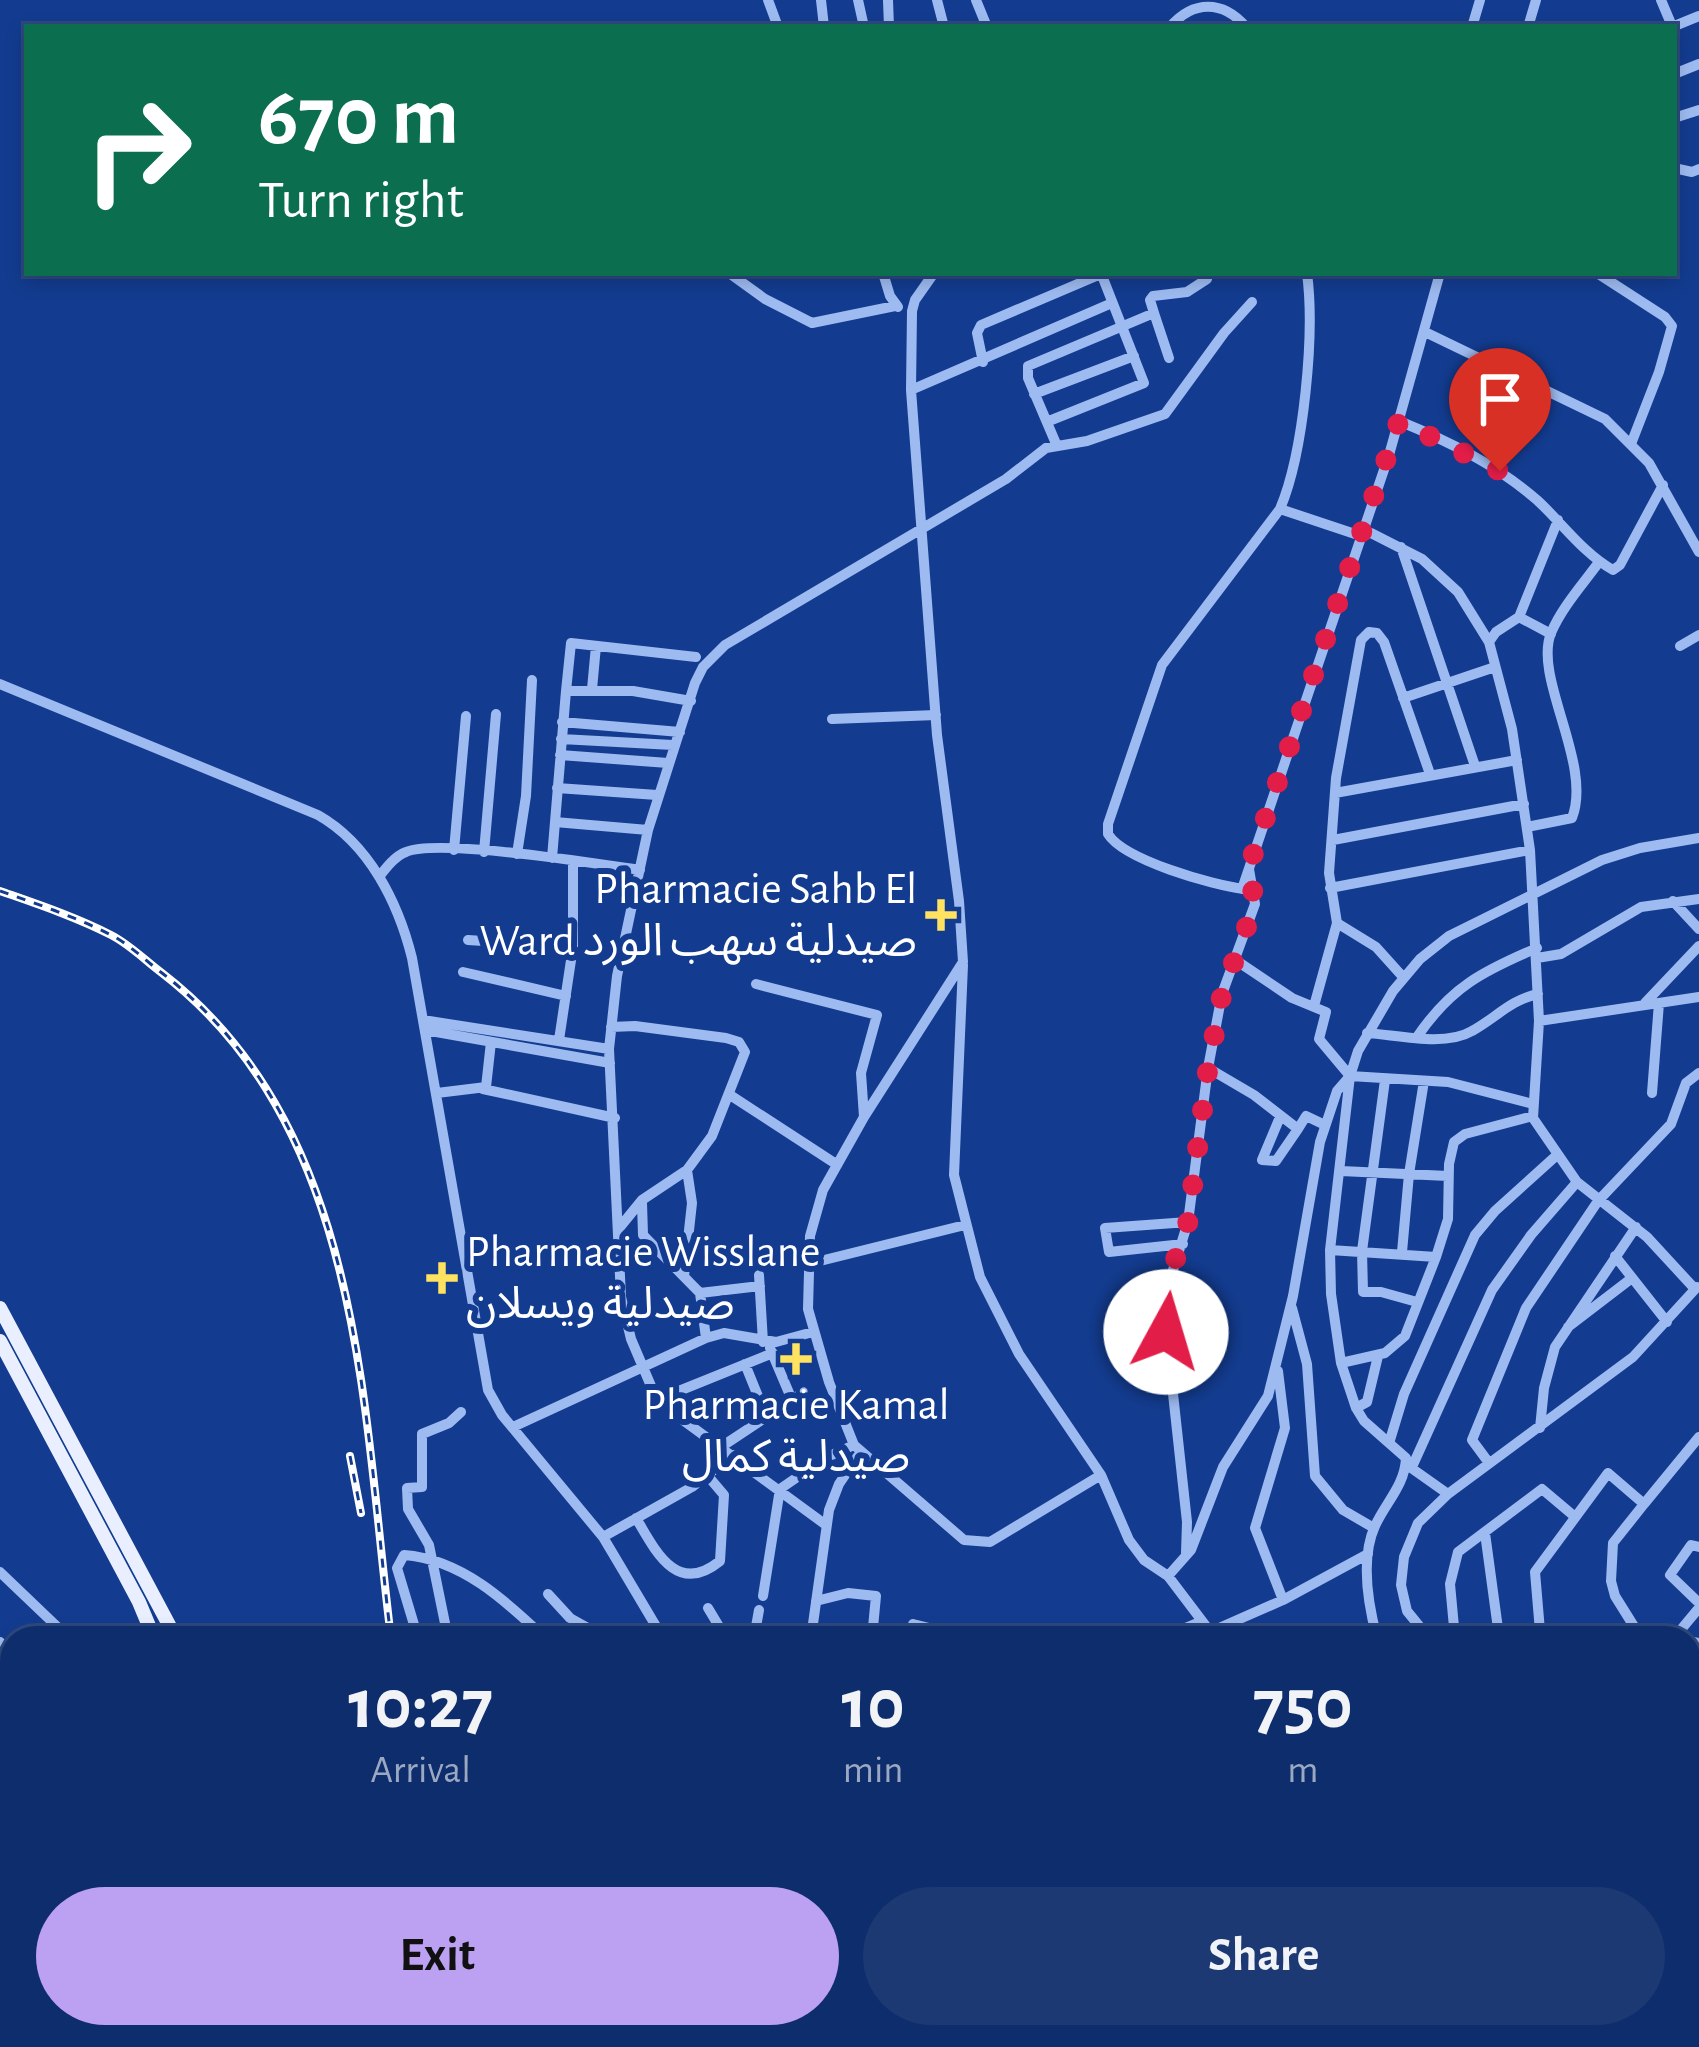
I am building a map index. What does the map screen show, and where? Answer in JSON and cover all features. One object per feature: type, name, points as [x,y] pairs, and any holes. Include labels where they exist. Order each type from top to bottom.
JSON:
[{"type":"main road","points":[[0,1309],[170,1626]]},
{"type":"main road","points":[[0,1341],[149,1626]]},
{"type":"street","points":[[1173,24],[1183,12],[1207,4],[1232,12],[1243,24]]},
{"type":"street","points":[[732,276],[804,321],[820,323],[895,306],[912,311]]},
{"type":"street","points":[[884,276],[895,306]]},
{"type":"street","points":[[932,276],[912,311],[910,390],[935,715],[963,962],[954,1175],[980,1277],[1011,1340],[1101,1474],[1133,1547],[1168,1576],[1206,1626]]},
{"type":"street","points":[[983,362],[977,333],[981,325],[1094,276]]},
{"type":"street","points":[[1049,421],[1142,385],[1144,379],[1102,276]]},
{"type":"street","points":[[1169,358],[1150,300],[1187,292],[1209,276]]},
{"type":"street","points":[[1300,276],[1310,290]]},
{"type":"street","points":[[1248,890],[1126,852],[1111,841],[1108,824],[1162,665],[1280,508],[1298,454],[1308,276]]},
{"type":"street","points":[[1185,1557],[1187,1522],[1163,1302],[1188,1222],[1222,994],[1253,915],[1249,869],[1399,421],[1439,276]]},
{"type":"street","points":[[1602,276],[1672,326],[1631,444]]},
{"type":"street","points":[[826,1525],[659,1399],[642,1366],[621,1297],[609,1049],[617,976],[648,830],[668,763],[703,667],[725,645],[1006,479],[1042,451],[1165,414],[1252,302]]},
{"type":"street","points":[[910,390],[1112,303]]},
{"type":"street","points":[[1057,446],[1034,394],[1028,366],[1154,313]]},
{"type":"street","points":[[1425,332],[1605,419],[1663,484],[1699,552]]},
{"type":"street","points":[[1034,394],[1134,356]]},
{"type":"street","points":[[1399,421],[1500,471],[1613,570],[1621,566],[1663,484]]},
{"type":"street","points":[[1280,508],[1400,545],[1458,592],[1489,642],[1517,760],[1530,850],[1539,1022],[1533,1110],[1577,1182],[1636,1227],[1697,1287],[1633,1357],[1448,1494],[1418,1523],[1401,1569],[1406,1608],[1420,1626]]},
{"type":"street","points":[[1489,642],[1519,617],[1558,520]]},
{"type":"street","points":[[1400,545],[1475,766]]},
{"type":"street","points":[[1527,827],[1561,823],[1572,818],[1576,809],[1571,751],[1553,682],[1551,634],[1599,562]]},
{"type":"street","points":[[1519,617],[1551,634]]},
{"type":"street","points":[[1314,1006],[1337,923],[1330,888],[1335,793],[1361,640],[1369,632],[1384,641],[1430,774]]},
{"type":"street","points":[[1679,646],[1699,635]]},
{"type":"street","points":[[551,858],[571,643],[696,657]]},
{"type":"street","points":[[592,689],[596,646]]},
{"type":"street","points":[[1402,698],[1495,668]]},
{"type":"street","points":[[517,854],[526,796],[532,680]]},
{"type":"street","points":[[0,684],[318,815],[344,832],[379,877],[406,936],[484,1375],[494,1402],[603,1537],[656,1626]]},
{"type":"street","points":[[566,691],[661,693],[691,701]]},
{"type":"street","points":[[484,852],[496,714]]},
{"type":"street","points":[[832,719],[935,715]]},
{"type":"street","points":[[454,850],[466,716]]},
{"type":"street","points":[[562,722],[680,732]]},
{"type":"street","points":[[561,739],[673,746]]},
{"type":"street","points":[[560,754],[668,763]]},
{"type":"street","points":[[1335,793],[1517,760]]},
{"type":"street","points":[[557,788],[657,795]]},
{"type":"street","points":[[1333,840],[1524,804]]},
{"type":"street","points":[[555,822],[648,830]]},
{"type":"street","points":[[1448,1494],[1409,1466],[1390,1440],[1364,1421],[1342,1363],[1331,1294],[1330,1250],[1350,1076],[1367,1033],[1403,977],[1449,936],[1620,854],[1699,838]]},
{"type":"street","points":[[379,877],[393,860],[411,850],[517,854],[640,870]]},
{"type":"street","points":[[1330,888],[1530,850]]},
{"type":"street","points":[[559,1040],[573,947],[573,861]]},
{"type":"street","points":[[1417,1036],[1450,994],[1468,980],[1537,953],[1561,954],[1634,910],[1699,898]]},
{"type":"street","points":[[1672,901],[1699,929]]},
{"type":"street","points":[[1337,923],[1376,947],[1403,977]]},
{"type":"street","points":[[468,940],[573,947]]},
{"type":"street","points":[[1642,1005],[1699,946]]},
{"type":"street","points":[[1234,959],[1292,998],[1326,1012],[1319,1028],[1320,1042],[1350,1076],[1448,1082],[1533,1110]]},
{"type":"street","points":[[963,962],[836,1164],[816,1213],[808,1264],[813,1332],[857,1449],[959,1537],[975,1544],[997,1539],[1101,1474]]},
{"type":"street","points":[[463,972],[566,996]]},
{"type":"street","points":[[756,984],[877,1015],[861,1073],[864,1117]]},
{"type":"street","points":[[1367,1033],[1451,1037],[1471,1032],[1503,1007],[1538,994]]},
{"type":"street","points":[[1539,1022],[1699,997]]},
{"type":"street","points":[[1652,1093],[1659,1003]]},
{"type":"street","points":[[424,1025],[609,1049]]},
{"type":"street","points":[[424,1025],[610,1064]]},
{"type":"street","points":[[611,1027],[736,1040],[745,1052],[712,1136],[687,1170],[642,1200],[620,1227]]},
{"type":"street","points":[[483,1089],[488,1083],[491,1042]]},
{"type":"street","points":[[1208,1068],[1298,1129]]},
{"type":"street","points":[[1489,1463],[1472,1440],[1521,1318],[1598,1201],[1665,1131],[1687,1081],[1699,1073]]},
{"type":"street","points":[[1168,1576],[1195,1541],[1223,1467],[1265,1405],[1278,1368],[1325,1125],[1337,1091],[1350,1076]]},
{"type":"street","points":[[1385,1080],[1362,1251],[1364,1292],[1417,1303]]},
{"type":"street","points":[[1402,1252],[1408,1174],[1424,1081]]},
{"type":"street","points":[[436,1093],[483,1089],[615,1118]]},
{"type":"street","points":[[730,1095],[836,1164]]},
{"type":"street","points":[[1342,1363],[1378,1356],[1405,1336],[1448,1219],[1451,1149],[1458,1138],[1533,1110]]},
{"type":"street","points":[[1280,1117],[1262,1160],[1276,1161],[1306,1116],[1325,1125]]},
{"type":"street","points":[[1390,1440],[1404,1394],[1475,1235],[1557,1155]]},
{"type":"street","points":[[684,1276],[692,1203],[687,1170]]},
{"type":"street","points":[[1341,1171],[1448,1176]]},
{"type":"street","points":[[1375,1626],[1368,1554],[1375,1528],[1492,1290],[1577,1182]]},
{"type":"street","points":[[642,1200],[643,1235],[700,1293],[706,1337]]},
{"type":"street","points":[[1183,1244],[1109,1252],[1105,1228],[1188,1222]]},
{"type":"street","points":[[808,1264],[965,1225]]},
{"type":"street","points":[[1540,1428],[1544,1388],[1562,1332],[1636,1227]]},
{"type":"street","points":[[1330,1250],[1436,1257]]},
{"type":"street","points":[[1615,1256],[1667,1322]]},
{"type":"street","points":[[1562,1332],[1632,1278]]},
{"type":"street","points":[[700,1293],[760,1281],[768,1346],[792,1400]]},
{"type":"street","points":[[1291,1305],[1306,1364],[1315,1476],[1343,1510],[1375,1528]]},
{"type":"street","points":[[659,1399],[745,1364],[768,1346],[813,1332]]},
{"type":"street","points":[[513,1426],[706,1337],[724,1333],[768,1346]]},
{"type":"street","points":[[1356,1408],[1368,1400],[1378,1356]]},
{"type":"street","points":[[745,1364],[766,1416]]},
{"type":"street","points":[[1278,1368],[1286,1428],[1255,1528],[1283,1600]]},
{"type":"street","points":[[721,1447],[804,1392]]},
{"type":"street","points":[[446,1626],[429,1545],[408,1509],[407,1488],[422,1487],[422,1434],[449,1423],[461,1412]]},
{"type":"street","points":[[1634,1626],[1611,1581],[1613,1543],[1699,1437]]},
{"type":"street","points":[[763,1596],[780,1489],[817,1465],[857,1449]]},
{"type":"street","points":[[813,1626],[826,1525],[857,1449]]},
{"type":"street","points":[[603,1537],[733,1455]]},
{"type":"street","points":[[817,1465],[839,1484]]},
{"type":"street","points":[[1543,1626],[1535,1572],[1608,1473],[1644,1504]]},
{"type":"street","points":[[636,1518],[658,1556],[672,1568],[688,1575],[707,1571],[720,1561],[724,1495],[706,1475]]},
{"type":"street","points":[[1454,1626],[1452,1568],[1461,1548],[1542,1489],[1574,1516]]},
{"type":"street","points":[[1485,1532],[1498,1626]]},
{"type":"street","points":[[1699,1547],[1691,1545],[1670,1575],[1699,1605]]},
{"type":"street","points":[[1230,1626],[1368,1554]]},
{"type":"street","points":[[415,1626],[397,1564],[404,1555],[433,1561],[473,1579],[526,1626]]},
{"type":"street","points":[[0,1572],[56,1626]]},
{"type":"street","points":[[816,1601],[848,1593],[876,1596],[873,1626]]},
{"type":"street","points":[[548,1594],[584,1626]]},
{"type":"street","points":[[708,1608],[719,1626]]},
{"type":"street","points":[[756,1626],[759,1610]]},
{"type":"street","points":[[1190,1626],[1202,1621]]},
{"type":"railway","points":[[0,891],[84,922],[131,948],[229,1037],[279,1110],[316,1191],[341,1277],[359,1367],[390,1626]]},
{"type":"railway","points":[[350,1456],[361,1513]]},
{"type":"place","name":"Pharmacie Sahb El Ward صيدلية سهب الورد","points":[[941,915]]},
{"type":"place","name":"Pharmacie Wisslane صيدلية ويسلان","points":[[442,1278]]},
{"type":"place","name":"Pharmacie Kamal صيدلية كمال","points":[[796,1359]]},
{"type":"route","points":[[1166,1332],[1164,1293],[1188,1222],[1222,994],[1255,904],[1249,869],[1399,421],[1500,471]]}]
